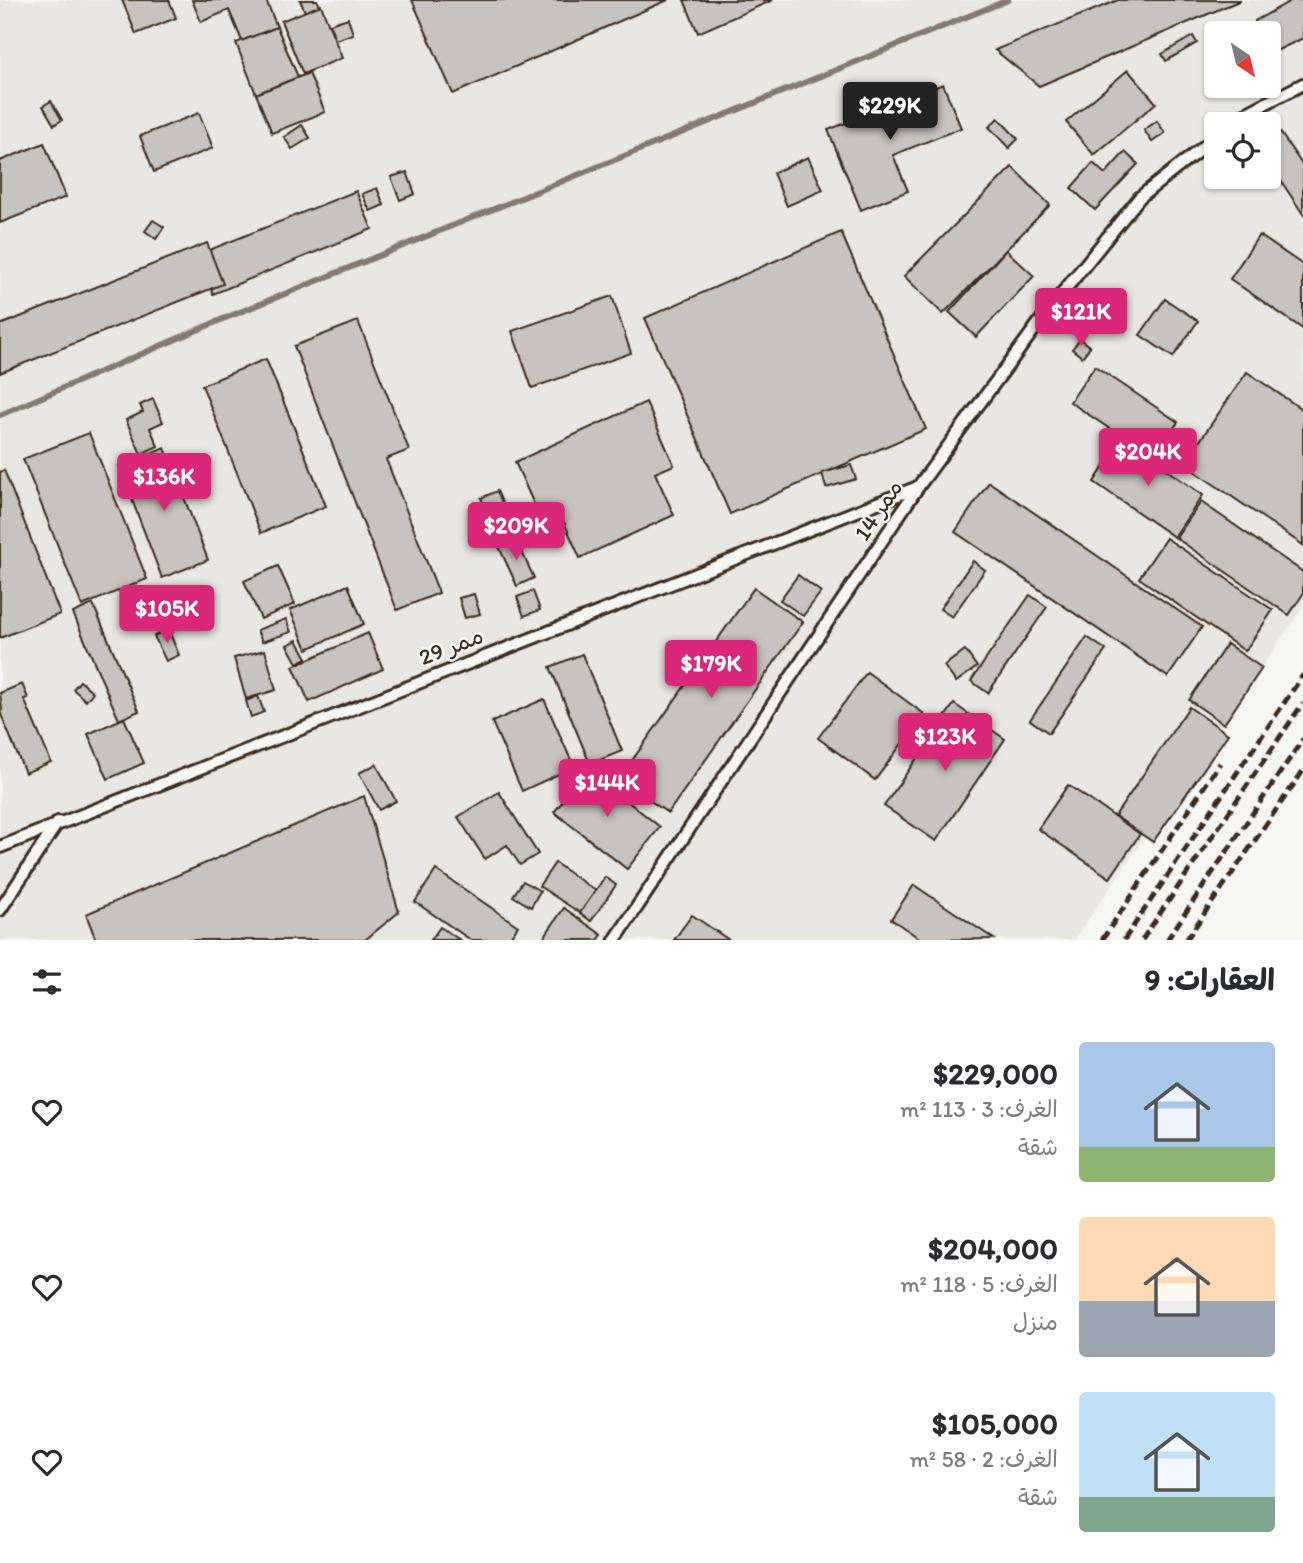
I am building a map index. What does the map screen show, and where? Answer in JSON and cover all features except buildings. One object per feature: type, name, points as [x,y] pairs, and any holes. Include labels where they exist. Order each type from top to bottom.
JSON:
[{"type":"lane","points":[[1249,112],[1303,84]]},
{"type":"lane","name":"ممر 14","points":[[615,940],[918,487],[1046,313],[1140,197],[1204,146]]},
{"type":"lane","name":"ممر 29","points":[[0,847],[918,487]]},
{"type":"lane","points":[[0,910],[58,822]]},
{"type":"shaded area","points":[[0,0],[1303,0],[1303,607],[1074,940],[0,940]]},
{"type":"waterway","points":[[0,415],[223,319],[1008,0]]},
{"type":"railway","points":[[1124,940],[1303,675]]},
{"type":"railway","points":[[1142,940],[1303,703]]},
{"type":"railway","points":[[1167,940],[1303,739]]},
{"type":"railway","points":[[1102,940],[1220,763]]},
{"type":"railway","points":[[1186,940],[1303,771]]}]
